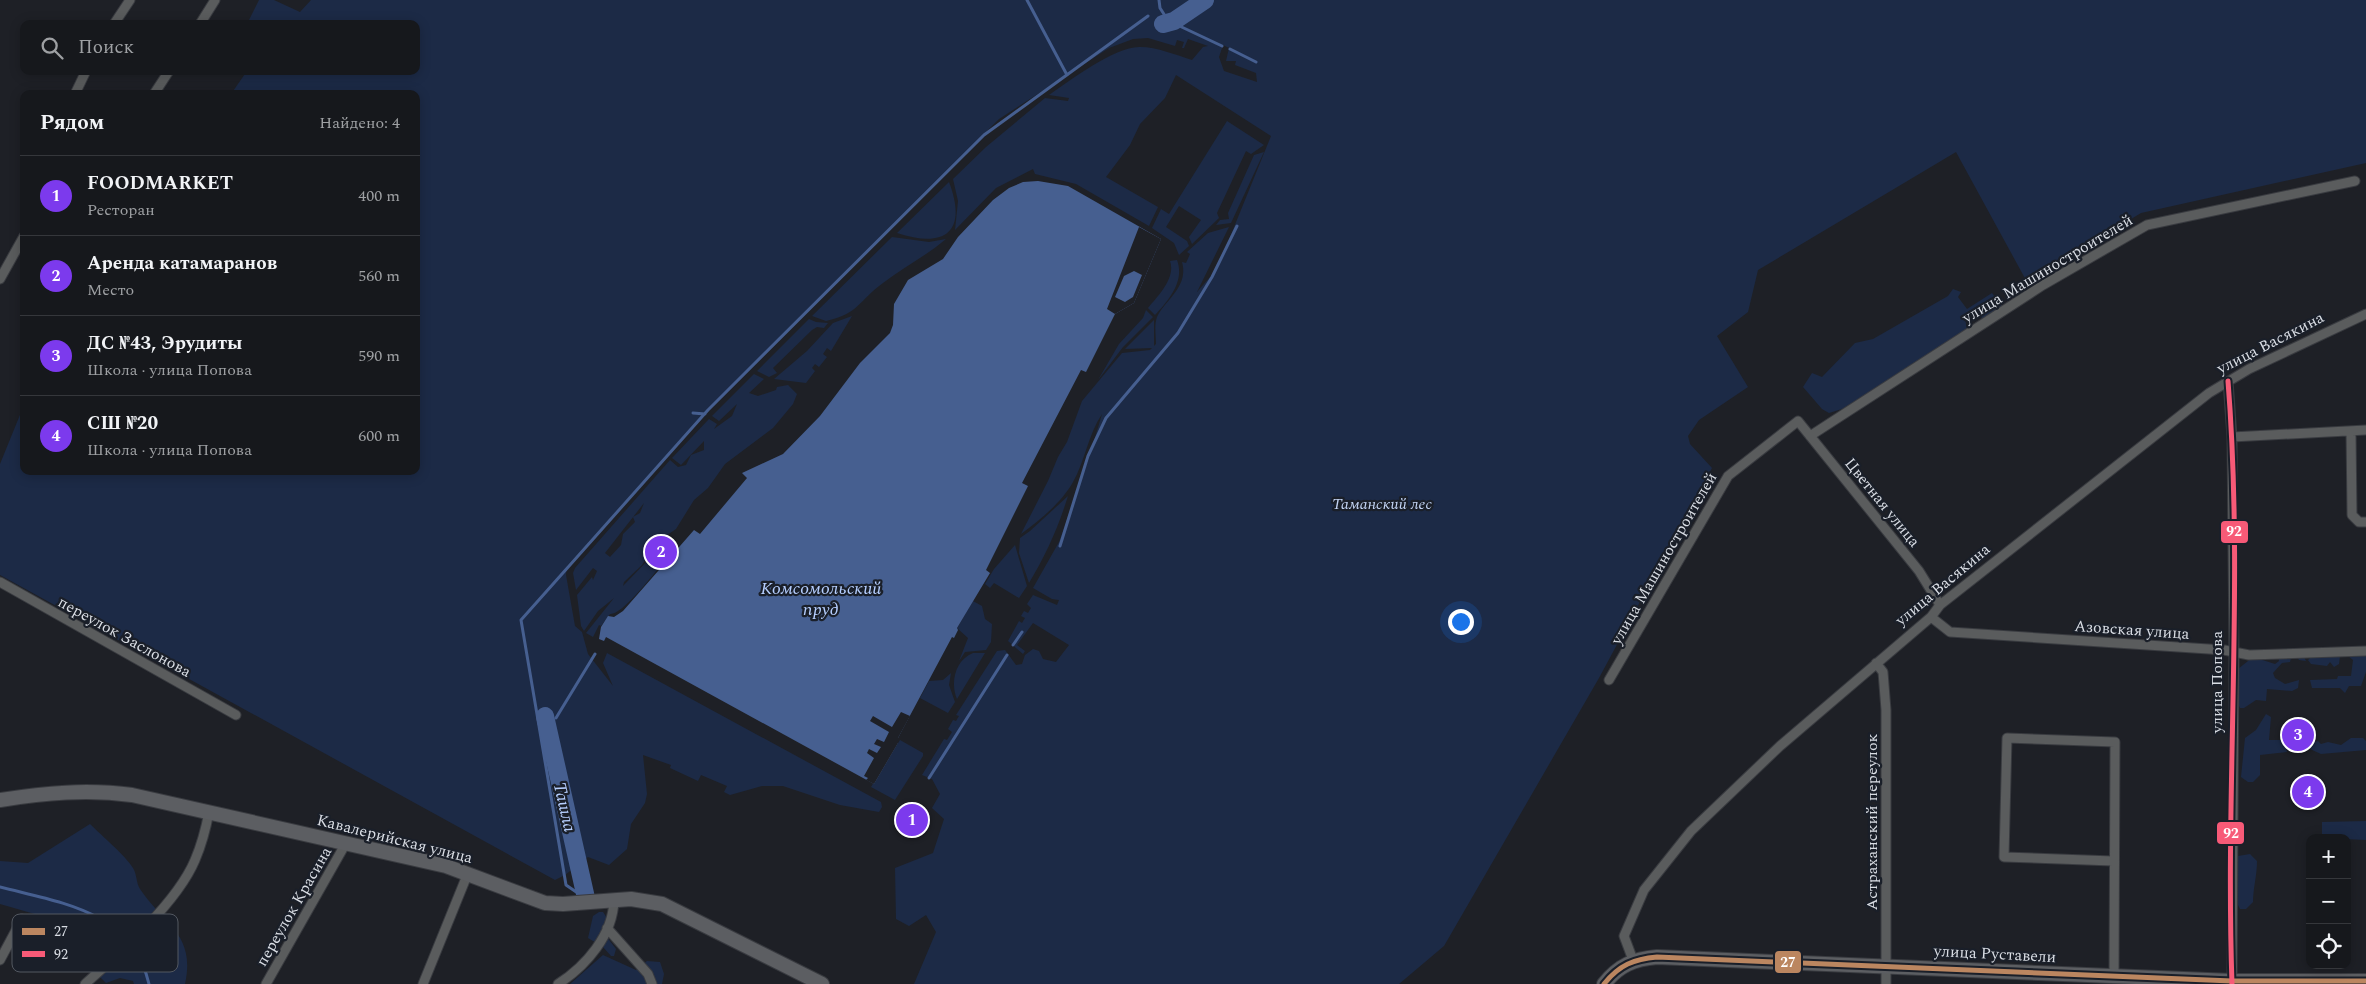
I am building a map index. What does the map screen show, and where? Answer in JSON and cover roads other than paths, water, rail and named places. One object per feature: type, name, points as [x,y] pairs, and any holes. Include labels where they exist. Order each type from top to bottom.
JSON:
[{"type":"street","points":[[117,20],[130,0]]},
{"type":"street","points":[[202,20],[215,0]]},
{"type":"street","points":[[76,90],[84,75]]},
{"type":"street","points":[[156,90],[166,75]]},
{"type":"street","name":"улица Машиностроителей","points":[[1810,436],[2043,285],[2147,225],[2355,181]]},
{"type":"street","points":[[0,279],[20,243]]},
{"type":"street","name":"улица Васякина","points":[[1629,962],[1624,936],[1644,890],[1691,831],[1780,746],[1931,617],[1940,605],[2209,393],[2249,369],[2366,314]]},
{"type":"street","name":"улица Попова","points":[[2228,381],[2232,437],[2234,653],[2232,983]]},
{"type":"street","name":"улица Машиностроителей","points":[[1609,680],[1728,476],[1798,421]]},
{"type":"street","name":"Цветная улица","points":[[1798,421],[1919,572],[1940,605]]},
{"type":"street","points":[[2232,437],[2366,430]]},
{"type":"street","points":[[2351,431],[2352,515],[2359,522],[2366,522]]},
{"type":"street","name":"переулок Заслонова","points":[[0,582],[236,715]]},
{"type":"street","name":"Азовская улица","points":[[1931,617],[1950,632],[2224,650],[2234,653],[2307,654],[2366,651]]},
{"type":"street","name":"Астраханский переулок","points":[[1876,663],[1884,672],[1886,710],[1886,984]]},
{"type":"street","points":[[2113,861],[2004,857],[2007,738],[2115,742],[2114,976]]},
{"type":"street","name":"Кавалерийская улица","points":[[0,800],[39,794],[100,791],[132,795],[346,843],[468,873],[527,898],[545,903],[564,904],[642,899],[662,904],[822,984]]},
{"type":"street","points":[[156,914],[173,894],[194,862],[210,812]]},
{"type":"street","name":"переулок Красина","points":[[266,984],[346,843]]},
{"type":"street","points":[[423,984],[468,873]]},
{"type":"street","points":[[558,984],[576,973],[588,960],[607,928],[614,910],[614,900]]},
{"type":"street","points":[[607,928],[648,974],[652,984]]},
{"type":"street","points":[[0,960],[12,938]]},
{"type":"street","name":"улица Руставели","points":[[1629,962],[1657,957],[2114,976],[2232,983],[2366,981]]},
{"type":"street","points":[[1604,984],[1629,962]]},
{"type":"street","points":[[85,984],[99,972]]},
{"type":"water","name":"Комсомольский пруд","points":[[1038,181],[1068,186],[1161,239],[1134,303],[1115,314],[1086,372],[1081,370],[1022,483],[1028,486],[986,570],[990,573],[957,628],[958,630],[954,638],[952,637],[898,738],[898,743],[874,784],[606,637],[604,641],[599,639],[601,627],[608,616],[614,617],[623,611],[694,530],[700,534],[747,478],[742,473],[783,454],[820,416],[860,363],[890,333],[893,325],[894,304],[908,280],[943,259],[958,237],[993,200],[1009,188],[1023,182]]},
{"type":"waterway","points":[[1027,0],[1067,75]]},
{"type":"waterway","points":[[1159,0],[1160,8],[1169,22]]},
{"type":"waterway","name":"Ташла","points":[[1163,24],[1174,21],[1205,0]]},
{"type":"waterway","points":[[585,898],[566,885],[521,620],[708,410],[984,135],[1148,16]]},
{"type":"waterway","points":[[1171,22],[1222,46]]},
{"type":"waterway","points":[[1230,49],[1256,62]]},
{"type":"waterway","points":[[1060,546],[1088,456],[1106,418],[1178,333],[1212,277],[1237,226]]},
{"type":"waterway","points":[[693,413],[705,414]]},
{"type":"waterway","points":[[1013,645],[1022,632]]},
{"type":"waterway","points":[[556,718],[595,654]]},
{"type":"waterway","points":[[929,778],[1007,655]]},
{"type":"waterway","name":"Ташла","points":[[545,716],[586,898]]},
{"type":"waterway","name":"Ташла","points":[[548,731],[551,727]]},
{"type":"waterway","points":[[0,887],[70,905],[91,914]]},
{"type":"waterway","points":[[144,972],[149,984]]},
{"type":"place","name":"Аренда катамаранов","points":[[661,552]]},
{"type":"place","name":"ДС №43, Эрудиты","points":[[2298,735]]},
{"type":"place","name":"СШ №20","points":[[2308,792]]},
{"type":"place","name":"FOODMARKET","points":[[912,820]]},
{"type":"park label","name":"Таманский лес","points":[[1382,503]]}]
